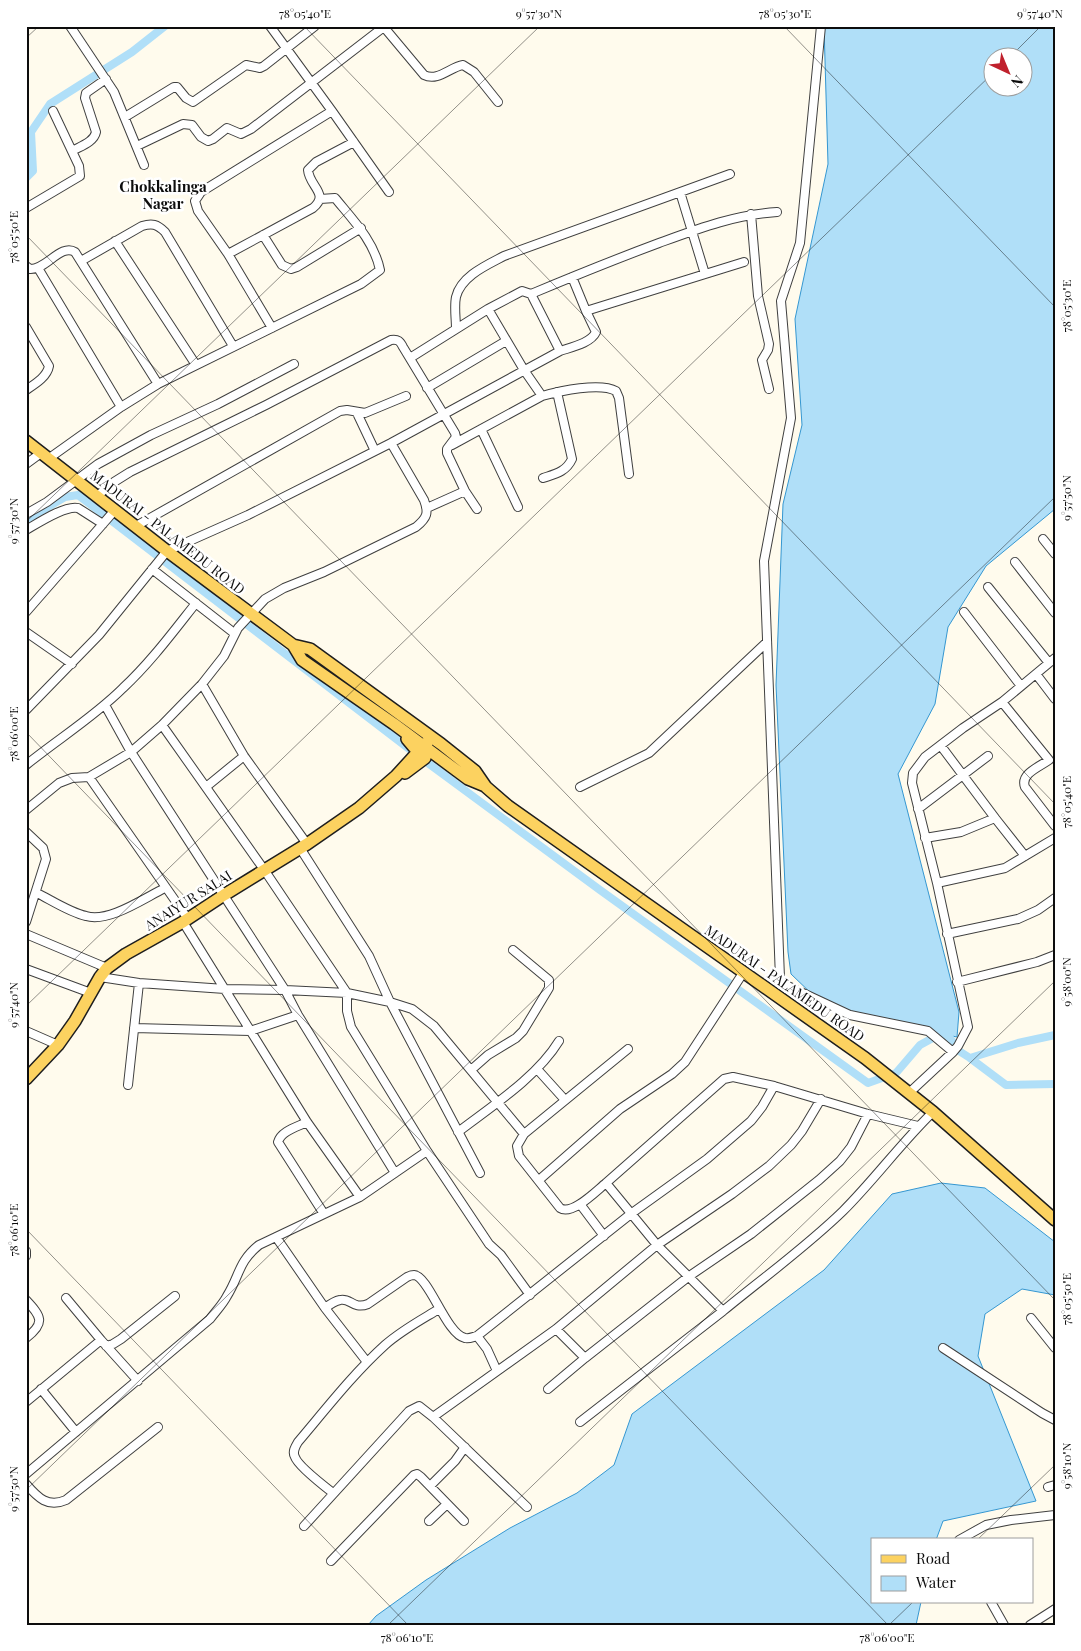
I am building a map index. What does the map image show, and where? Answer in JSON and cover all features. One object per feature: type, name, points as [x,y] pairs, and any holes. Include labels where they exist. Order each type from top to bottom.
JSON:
[{"type":"main road","name":"MADURAI - PALAMEDU ROAD","points":[[26,441],[248,616],[293,646],[302,660],[394,724],[421,756],[453,768],[468,779],[486,787]]},
{"type":"main road","name":"MADURAI - PALAMEDU ROAD","points":[[293,646],[310,649],[376,696],[475,771],[486,787],[508,806],[873,1064],[933,1112],[1055,1220]]},
{"type":"main road","points":[[368,706],[376,696]]},
{"type":"main road","points":[[421,756],[428,734]]},
{"type":"main road","name":"ANAIYUR SALAI","points":[[26,1079],[58,1045],[75,1021],[103,973],[126,954],[186,921],[224,895],[304,846],[359,808],[421,756],[441,744]]},
{"type":"street","points":[[70,26],[114,92],[144,165]]},
{"type":"street","points":[[270,26],[389,192]]},
{"type":"street","points":[[125,117],[174,87],[177,87],[186,98],[193,102],[242,66],[246,64],[260,68],[264,66],[315,26]]},
{"type":"street","points":[[821,26],[800,243],[781,301],[791,418],[764,561],[780,978],[788,986],[850,1015],[928,1031],[953,1052]]},
{"type":"street","points":[[137,146],[183,124],[192,125],[201,137],[208,141],[227,128],[237,133],[252,129],[384,27],[424,75],[429,78],[434,77],[458,65],[464,65],[474,72],[498,102]]},
{"type":"street","points":[[72,151],[92,140],[96,135],[86,94],[102,74]]},
{"type":"street","points":[[26,208],[80,176],[81,172],[53,111]]},
{"type":"street","points":[[272,328],[228,254],[198,211],[195,205],[196,197],[201,192],[332,111]]},
{"type":"street","points":[[228,254],[319,203],[319,194],[308,175],[308,170],[316,162],[354,142]]},
{"type":"street","points":[[456,329],[456,297],[462,284],[486,265],[504,256],[730,174]]},
{"type":"street","points":[[680,192],[705,274]]},
{"type":"street","points":[[26,464],[45,456],[158,384],[361,284],[380,270],[377,256],[361,228],[335,198],[320,199]]},
{"type":"street","points":[[410,358],[522,291],[531,294],[693,230],[751,214],[777,212]]},
{"type":"street","points":[[751,214],[758,296],[769,344],[762,360],[769,389]]},
{"type":"street","points":[[81,260],[142,226],[151,224],[159,226],[165,232],[233,346]]},
{"type":"street","points":[[262,235],[282,265],[291,269],[361,228]]},
{"type":"street","points":[[115,241],[196,365]]},
{"type":"street","points":[[26,266],[30,269],[38,268],[65,250],[69,249],[75,252],[158,384]]},
{"type":"street","points":[[586,312],[744,262]]},
{"type":"street","points":[[38,268],[121,408]]},
{"type":"street","points":[[26,710],[99,635],[167,551],[248,515],[391,443],[524,370],[560,351],[587,341],[595,335],[596,328],[586,312],[572,277]]},
{"type":"street","points":[[531,294],[560,351]]},
{"type":"street","points":[[488,310],[542,396]]},
{"type":"street","points":[[26,326],[49,366],[48,372],[26,390]]},
{"type":"street","points":[[97,496],[130,472],[266,405],[391,340],[399,341],[456,437],[449,446],[448,453],[465,491],[476,509]]},
{"type":"street","points":[[427,388],[506,341]]},
{"type":"street","points":[[26,514],[47,502],[98,464],[117,453],[218,404],[294,364]]},
{"type":"street","points":[[449,446],[542,396],[557,392],[604,387],[616,391],[620,398],[629,474]]},
{"type":"street","points":[[543,478],[562,472],[569,466],[572,459],[557,392]]},
{"type":"street","points":[[136,526],[335,414],[347,410],[357,413],[371,412],[406,396]]},
{"type":"street","points":[[357,413],[375,451]]},
{"type":"street","points":[[481,429],[518,507]]},
{"type":"street","points":[[26,810],[59,783],[72,778],[89,777],[131,752],[162,725],[202,684],[224,656],[236,631],[265,599],[274,593],[324,572],[416,527],[427,516],[427,508],[391,443]]},
{"type":"street","points":[[427,508],[465,491]]},
{"type":"street","points":[[26,530],[57,513],[74,507],[103,524]]},
{"type":"street","points":[[26,612],[114,511]]},
{"type":"street","points":[[1043,539],[1055,554]]},
{"type":"street","points":[[1015,562],[1055,613]]},
{"type":"street","points":[[152,568],[196,603],[236,631]]},
{"type":"street","points":[[906,1090],[953,1052],[968,1027],[937,883],[912,783],[914,773],[925,757],[1002,702],[1052,661],[988,587]]},
{"type":"street","points":[[26,765],[52,743],[105,705],[137,674],[196,603]]},
{"type":"street","points":[[964,612],[1021,686]]},
{"type":"street","points":[[26,632],[72,664]]},
{"type":"street","points":[[580,787],[649,753],[767,642]]},
{"type":"street","points":[[1036,674],[1055,699]]},
{"type":"street","points":[[202,684],[244,756],[304,846],[370,956],[390,1002],[480,1173]]},
{"type":"street","points":[[1002,702],[1052,758],[1023,779],[1025,787],[1055,826]]},
{"type":"street","points":[[105,705],[131,752],[285,990],[298,1015],[396,1173]]},
{"type":"street","points":[[162,725],[265,871],[347,994],[347,1011],[351,1027],[427,1151],[489,1244],[501,1255],[530,1295]]},
{"type":"street","points":[[941,746],[1025,856]]},
{"type":"street","points":[[206,787],[244,756]]},
{"type":"street","points":[[918,809],[988,756]]},
{"type":"street","points":[[89,777],[186,921],[250,1031],[307,1122],[360,1196]]},
{"type":"street","points":[[1048,816],[1055,811]]},
{"type":"street","points":[[925,838],[961,832],[996,818]]},
{"type":"street","points":[[26,832],[46,853],[37,894],[26,922]]},
{"type":"street","points":[[937,883],[1005,868],[1055,838]]},
{"type":"street","points":[[37,894],[86,916],[100,918],[165,888]]},
{"type":"street","points":[[947,934],[1018,919],[1038,910],[1055,898]]},
{"type":"street","points":[[26,934],[103,973],[139,983],[347,994],[412,1008],[434,1026],[524,1134]]},
{"type":"street","points":[[471,1070],[488,1054],[516,1038],[529,1023],[548,988],[549,980],[513,950]]},
{"type":"street","points":[[957,982],[1037,962],[1055,955]]},
{"type":"street","points":[[26,969],[91,993]]},
{"type":"street","points":[[539,1180],[629,1102],[672,1074],[685,1062],[742,973]]},
{"type":"street","points":[[128,1085],[139,983]]},
{"type":"street","points":[[134,1028],[250,1031],[298,1015]]},
{"type":"street","points":[[26,1032],[58,1045]]},
{"type":"street","points":[[458,1132],[537,1069],[550,1055],[559,1041]]},
{"type":"street","points":[[628,1049],[524,1134],[516,1146],[518,1156],[563,1210],[570,1210],[580,1204],[606,1183],[724,1078],[733,1077],[774,1086],[868,1114],[918,1126]]},
{"type":"street","points":[[537,1069],[565,1100]]},
{"type":"street","points":[[324,1308],[339,1300],[357,1306],[368,1304],[407,1277],[414,1275],[420,1277],[458,1334],[469,1339],[477,1336],[632,1213],[707,1159],[751,1121],[762,1107],[774,1086]]},
{"type":"street","points":[[433,1417],[556,1329],[657,1244],[732,1194],[769,1166],[791,1145],[802,1131],[821,1099]]},
{"type":"street","points":[[580,1422],[723,1311],[819,1233],[844,1210],[918,1126],[933,1112]]},
{"type":"street","points":[[548,1389],[688,1277],[751,1234],[819,1180],[840,1161],[851,1146],[868,1114]]},
{"type":"street","points":[[307,1122],[282,1134],[278,1138],[278,1142],[324,1214]]},
{"type":"street","points":[[26,1474],[210,1318],[226,1297],[244,1259],[259,1245],[360,1196],[427,1151]]},
{"type":"street","points":[[606,1183],[657,1244],[723,1311]]},
{"type":"street","points":[[580,1204],[604,1236]]},
{"type":"street","points":[[276,1237],[324,1308],[367,1362]]},
{"type":"street","points":[[26,1251],[26,1256]]},
{"type":"street","points":[[26,1402],[104,1343],[113,1344],[121,1339],[175,1296]]},
{"type":"street","points":[[66,1298],[138,1381]]},
{"type":"street","points":[[26,1300],[38,1312],[40,1319],[39,1326],[26,1338]]},
{"type":"street","points":[[333,1493],[299,1463],[294,1456],[294,1450],[298,1442],[367,1362],[406,1328],[439,1308]]},
{"type":"street","points":[[1031,1318],[1055,1348]]},
{"type":"street","points":[[556,1329],[585,1358]]},
{"type":"street","points":[[477,1336],[487,1349],[497,1371]]},
{"type":"street","points":[[943,1348],[1055,1420]]},
{"type":"street","points":[[41,1389],[76,1432]]},
{"type":"street","points":[[304,1526],[409,1411],[419,1406],[433,1417],[527,1507]]},
{"type":"street","points":[[27,1488],[47,1502],[57,1504],[66,1500],[158,1427]]},
{"type":"street","points":[[430,1486],[465,1447]]},
{"type":"street","points":[[331,1561],[410,1478],[417,1474],[464,1521]]},
{"type":"street","points":[[429,1522],[447,1504]]},
{"type":"street","points":[[963,1538],[986,1525],[1010,1520],[1055,1515]]},
{"type":"street","points":[[992,1604],[1004,1625]]},
{"type":"street","points":[[1030,1625],[1055,1609]]},
{"type":"water","points":[[824,26],[1055,26],[1055,509],[986,566],[948,627],[935,704],[898,774],[959,1012],[957,1037],[856,1018],[816,998],[791,974],[788,952],[776,685],[783,504],[802,425],[795,319],[828,164]]},
{"type":"water","points":[[941,1183],[985,1188],[1055,1242],[1055,1295],[1022,1289],[985,1314],[978,1356],[1036,1501],[943,1521],[937,1538],[871,1538],[871,1604],[921,1604],[916,1625],[368,1625],[376,1616],[426,1580],[510,1528],[577,1493],[614,1465],[632,1414],[824,1270],[892,1194]]},
{"type":"waterway","points":[[26,178],[33,171],[31,132],[50,104],[132,52],[165,26]]},
{"type":"waterway","points":[[26,520],[65,497],[78,495],[412,751]]},
{"type":"waterway","points":[[421,758],[600,890],[868,1083],[896,1073],[920,1045],[942,1033],[950,1038],[959,1051],[970,1058],[1018,1043],[1055,1035]]},
{"type":"waterway","points":[[970,1058],[1006,1085],[1055,1084]]},
{"type":"district","name":"Chokkalinga Nagar","points":[[163,194]]}]
